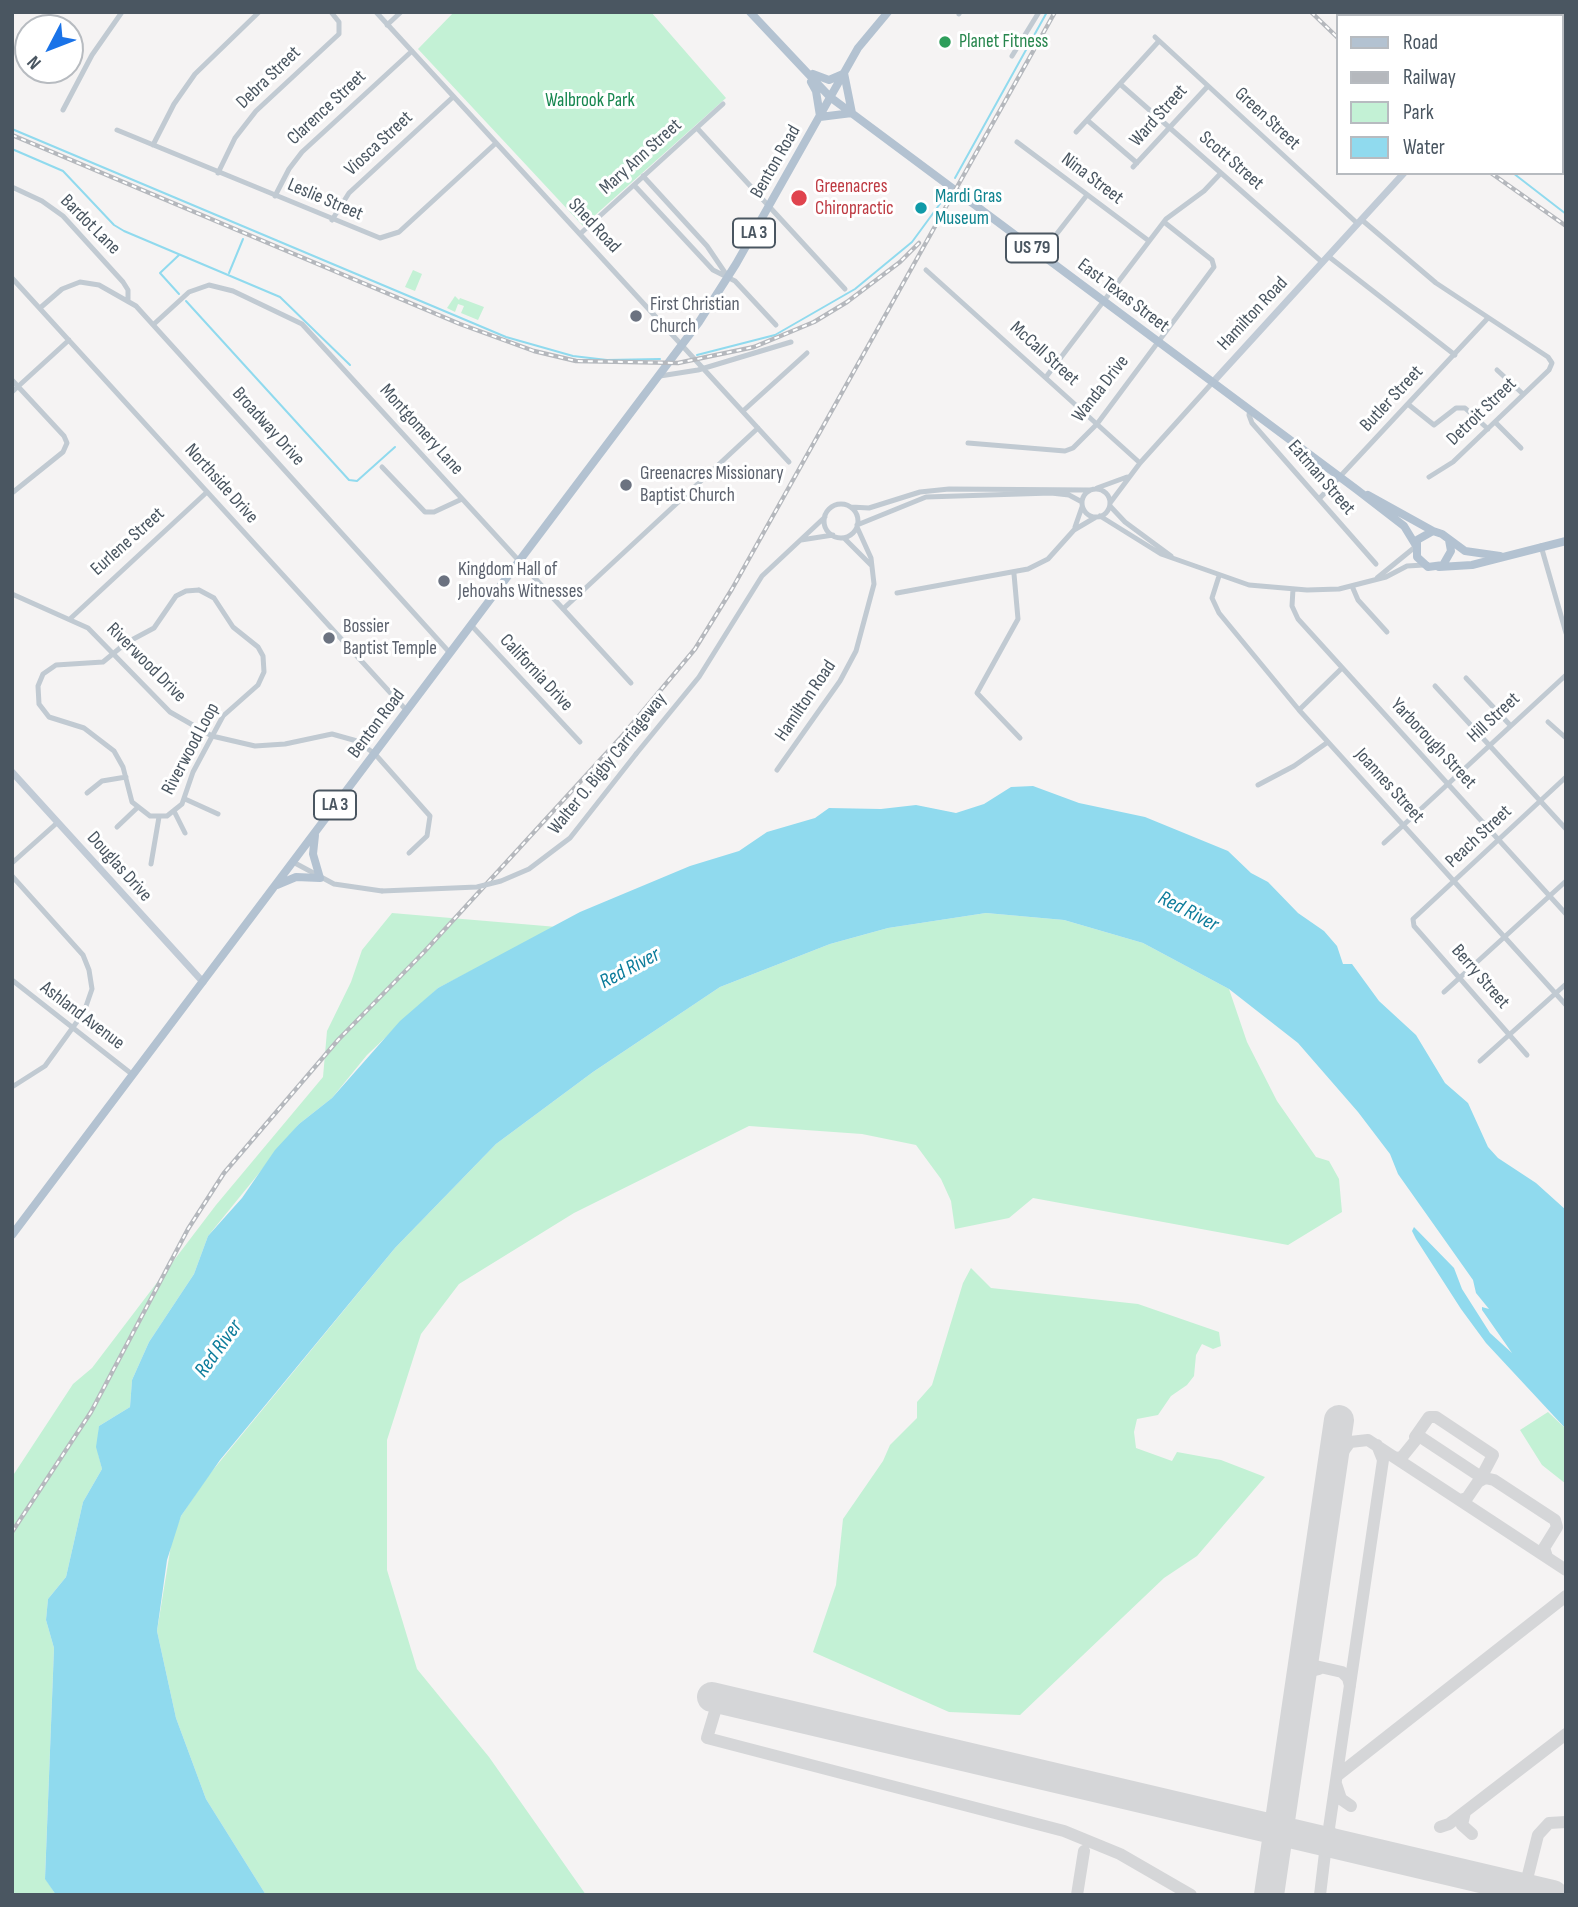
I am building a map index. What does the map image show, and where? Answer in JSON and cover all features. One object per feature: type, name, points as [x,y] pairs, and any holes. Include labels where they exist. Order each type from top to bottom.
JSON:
[{"type":"main road","name":"East Texas Street","points":[[750,12],[830,97],[1404,526],[1415,546],[1417,557],[1424,565],[1472,565],[1500,555],[1566,541]]},
{"type":"main road","name":"Benton Road","points":[[12,1234],[682,344],[728,277],[858,48],[888,12]]},
{"type":"main road","points":[[802,67],[825,80],[844,74],[852,113],[820,117],[816,91],[802,67]]},
{"type":"main road","name":"East Texas Street","points":[[1356,489],[1472,554],[1500,555]]},
{"type":"main road","points":[[1415,546],[1420,536],[1433,531]]},
{"type":"main road","points":[[1438,567],[1450,556],[1448,540]]},
{"type":"main road","points":[[275,886],[296,877],[320,878],[313,854],[315,832]]},
{"type":"street","points":[[63,110],[95,50],[122,12]]},
{"type":"street","points":[[153,145],[189,82],[259,12]]},
{"type":"street","name":"Debra Street","points":[[218,173],[232,144],[252,115],[339,34],[339,22],[331,12]]},
{"type":"street","name":"Shed Road","points":[[376,12],[789,462]]},
{"type":"street","points":[[387,25],[401,12]]},
{"type":"street","points":[[1012,56],[1039,12]]},
{"type":"street","name":"Green Street","points":[[1120,84],[1157,39],[1360,222],[1436,283],[1548,357],[1552,363]]},
{"type":"street","name":"Clarence Street","points":[[275,196],[289,169],[308,146],[412,51]]},
{"type":"street","points":[[1076,132],[1120,84]]},
{"type":"street","name":"Scott Street","points":[[1120,84],[1221,173],[1325,259],[1455,355]]},
{"type":"street","name":"Ward Street","points":[[1087,120],[1135,165],[1208,86]]},
{"type":"street","name":"Viosca Street","points":[[332,220],[349,193],[453,97]]},
{"type":"street","name":"Mary Ann Street","points":[[580,234],[723,104]]},
{"type":"street","points":[[697,128],[845,289]]},
{"type":"street","name":"Leslie Street","points":[[117,130],[372,237],[395,234],[496,143]]},
{"type":"street","name":"Nina Street","points":[[1017,142],[1149,241]]},
{"type":"street","points":[[1046,377],[1164,222],[1204,191],[1221,173]]},
{"type":"street","name":"Hamilton Road","points":[[1110,504],[1127,477],[1402,175]]},
{"type":"street","points":[[643,176],[707,246],[728,277],[776,325]]},
{"type":"street","points":[[634,185],[713,270],[728,277]]},
{"type":"street","name":"Bardot Lane","points":[[12,187],[42,201],[63,216],[123,282],[128,290],[128,300]]},
{"type":"street","points":[[1041,254],[1087,195]]},
{"type":"street","name":"Wanda Drive","points":[[968,443],[1065,450],[1073,448],[1097,424],[1215,265],[1164,222]]},
{"type":"street","name":"McCall Street","points":[[926,270],[1140,463]]},
{"type":"street","name":"Northside Drive","points":[[12,278],[407,711]]},
{"type":"street","name":"Broadway Drive","points":[[40,308],[62,289],[80,282],[99,285],[128,300],[153,324],[450,653]]},
{"type":"street","name":"Montgomery Lane","points":[[153,324],[189,292],[209,285],[226,288],[288,315],[313,334],[631,683]]},
{"type":"street","name":"Butler Street","points":[[1319,499],[1487,319]]},
{"type":"street","points":[[12,392],[69,341]]},
{"type":"street","points":[[658,376],[704,368],[791,342]]},
{"type":"street","points":[[743,411],[807,353]]},
{"type":"street","name":"Detroit Street","points":[[1429,477],[1452,462],[1488,429],[1552,363]]},
{"type":"street","points":[[1497,370],[1523,394]]},
{"type":"street","points":[[12,380],[64,436],[67,443],[65,450],[12,493]]},
{"type":"street","points":[[1409,405],[1434,425],[1456,408],[1465,408],[1488,429]]},
{"type":"street","name":"Eatman Street","points":[[1250,410],[1252,423],[1376,564]]},
{"type":"street","points":[[1495,422],[1521,448]]},
{"type":"street","points":[[563,609],[758,428]]},
{"type":"street","points":[[382,467],[425,512],[434,512],[462,499]]},
{"type":"street","name":"Hamilton Road","points":[[1092,489],[1127,477]]},
{"type":"street","points":[[833,535],[826,527],[825,517],[835,505],[869,508],[905,496],[942,489],[1092,489],[1104,491],[1110,504],[1125,522],[1171,556]]},
{"type":"street","points":[[1074,530],[1082,503],[1092,489]]},
{"type":"street","name":"Eurlene Street","points":[[71,618],[207,492]]},
{"type":"street","points":[[843,538],[857,526],[926,497],[1051,494],[1069,495],[1082,503],[1085,512],[1098,516],[1156,551],[1249,585],[1325,590],[1387,577],[1407,566],[1424,565]]},
{"type":"street","points":[[897,593],[939,583],[1014,574],[1048,559],[1074,530],[1098,516],[1110,504]]},
{"type":"street","points":[[850,507],[857,515],[857,526]]},
{"type":"street","name":"Walter O. Bigby Carriageway","points":[[293,862],[320,878],[348,888],[382,891],[477,887],[502,881],[529,869],[570,838],[699,677],[762,576],[825,517]]},
{"type":"street","name":"Hamilton Road","points":[[777,770],[840,681],[856,651],[874,584],[872,565],[857,526]]},
{"type":"street","points":[[799,541],[818,535],[843,538],[872,565]]},
{"type":"street","points":[[1377,578],[1415,546]]},
{"type":"street","points":[[1541,546],[1566,633]]},
{"type":"street","points":[[1014,574],[1018,619],[977,693],[1020,737]]},
{"type":"street","name":"Joannes Street","points":[[1219,576],[1213,594],[1216,608],[1299,710],[1566,1005]]},
{"type":"street","points":[[1352,586],[1358,600],[1387,632]]},
{"type":"street","name":"Yarborough Street","points":[[1293,589],[1295,615],[1566,914]]},
{"type":"street","name":"Riverwood Loop","points":[[199,590],[214,598],[233,627],[258,647],[265,667],[258,685],[231,706],[212,736],[193,772],[185,799],[174,811],[159,817],[137,808],[128,794],[120,761],[108,745],[85,728],[49,717],[39,704],[37,693],[40,678],[56,665],[95,665],[154,628],[169,603],[179,593],[199,590]]},
{"type":"street","name":"Riverwood Drive","points":[[13,595],[71,618],[97,635],[170,712],[212,736],[261,746],[338,734],[357,741],[374,754],[430,817],[427,836],[409,853]]},
{"type":"street","name":"California Drive","points":[[471,625],[580,742]]},
{"type":"street","points":[[1299,710],[1342,668]]},
{"type":"street","name":"Hill Street","points":[[1384,843],[1566,675]]},
{"type":"street","points":[[1466,678],[1510,725]]},
{"type":"street","points":[[1435,686],[1566,829]]},
{"type":"street","points":[[1548,722],[1566,738]]},
{"type":"street","points":[[1258,785],[1304,760],[1328,741]]},
{"type":"street","name":"Douglas Drive","points":[[12,772],[203,982]]},
{"type":"street","points":[[87,793],[102,780],[126,777]]},
{"type":"street","name":"Peach Street","points":[[1413,919],[1566,778]]},
{"type":"street","points":[[185,799],[218,814]]},
{"type":"street","points":[[117,827],[137,808]]},
{"type":"street","points":[[174,811],[185,833]]},
{"type":"street","points":[[151,864],[159,817]]},
{"type":"street","points":[[12,863],[58,822]]},
{"type":"street","points":[[12,876],[79,950],[88,964],[92,982],[91,995],[71,1029],[41,1070],[13,1086]]},
{"type":"street","points":[[1444,992],[1566,881]]},
{"type":"street","name":"Berry Street","points":[[1413,919],[1414,926],[1527,1055]]},
{"type":"street","name":"Ashland Avenue","points":[[12,980],[71,1029],[133,1075]]},
{"type":"street","points":[[1480,1061],[1566,984]]},
{"type":"green space","name":"Walbrook Park","points":[[454,12],[651,12],[726,98],[583,226],[418,49]]},
{"type":"green space","points":[[413,270],[422,274],[415,291],[405,287]]},
{"type":"green space","points":[[455,296],[459,300],[460,298],[484,307],[478,320],[461,313],[464,306],[458,304],[455,312],[447,308]]},
{"type":"green space","points":[[392,913],[557,927],[438,988],[367,1055],[332,1098],[299,1124],[208,1236],[194,1274],[149,1342],[132,1380],[130,1407],[99,1426],[98,1453],[102,1469],[83,1502],[66,1577],[48,1599],[46,1620],[54,1648],[45,1878],[56,1895],[12,1895],[12,1477],[73,1384],[92,1368],[216,1205],[323,1077],[327,1031],[351,982],[362,950]]},
{"type":"green space","points":[[986,913],[1064,920],[1143,943],[1229,989],[1247,1042],[1277,1101],[1316,1157],[1329,1161],[1339,1179],[1342,1212],[1288,1245],[1033,1198],[1009,1218],[955,1229],[951,1201],[941,1179],[916,1145],[862,1134],[749,1126],[574,1213],[459,1284],[421,1334],[387,1440],[387,1570],[417,1669],[489,1757],[586,1895],[266,1895],[206,1799],[176,1718],[157,1631],[172,1539],[181,1516],[208,1476],[395,1248],[496,1144],[593,1072],[720,987],[830,944],[888,928]]},
{"type":"green space","points":[[971,1268],[991,1288],[1138,1304],[1219,1332],[1221,1346],[1213,1349],[1202,1344],[1196,1355],[1194,1376],[1187,1385],[1171,1396],[1158,1415],[1137,1419],[1134,1432],[1136,1448],[1172,1461],[1177,1452],[1221,1460],[1265,1477],[1197,1556],[1164,1578],[1020,1715],[949,1712],[813,1652],[836,1585],[843,1519],[883,1461],[890,1445],[917,1418],[917,1402],[932,1385],[963,1283]]},
{"type":"green space","points":[[1548,1412],[1566,1429],[1566,1484],[1542,1465],[1520,1430]]},
{"type":"water","name":"Red River","points":[[1033,786],[1079,803],[1145,817],[1228,851],[1251,873],[1268,882],[1298,913],[1324,931],[1337,946],[1343,964],[1352,964],[1379,1001],[1416,1035],[1445,1083],[1468,1103],[1488,1147],[1498,1158],[1536,1183],[1566,1210],[1566,1429],[1486,1343],[1461,1309],[1416,1239],[1412,1231],[1414,1227],[1454,1268],[1462,1289],[1490,1333],[1512,1353],[1482,1310],[1482,1307],[1489,1309],[1476,1293],[1473,1280],[1398,1174],[1390,1154],[1358,1112],[1298,1043],[1229,989],[1143,943],[1064,920],[986,913],[888,928],[830,944],[720,987],[593,1072],[496,1144],[395,1248],[220,1460],[181,1516],[167,1560],[157,1631],[176,1718],[206,1799],[266,1895],[56,1895],[45,1879],[54,1648],[46,1620],[48,1599],[66,1577],[83,1502],[102,1469],[96,1447],[99,1426],[130,1407],[132,1380],[149,1342],[194,1274],[208,1236],[242,1198],[275,1150],[299,1124],[332,1098],[400,1021],[438,988],[580,912],[690,866],[739,851],[767,832],[815,818],[829,808],[881,809],[916,805],[956,813],[984,804],[1011,787]]},
{"type":"waterway","points":[[955,178],[1047,12]]},
{"type":"waterway","points":[[12,129],[506,337],[573,356],[607,360],[660,359]]},
{"type":"waterway","points":[[12,149],[63,171],[114,225],[124,231],[280,297],[350,365]]},
{"type":"waterway","points":[[1516,175],[1566,214]]},
{"type":"waterway","points":[[697,355],[775,335],[855,289],[912,242],[945,197]]},
{"type":"waterway","points":[[229,273],[243,239]]},
{"type":"waterway","points":[[179,255],[160,273],[179,294]]},
{"type":"waterway","points":[[186,301],[349,480],[357,481],[395,447]]},
{"type":"taxiway","points":[[1415,1437],[1429,1417],[1436,1417],[1493,1455],[1483,1474],[1478,1475]]},
{"type":"taxiway","points":[[1397,1458],[1402,1457],[1419,1436],[1478,1475],[1480,1479],[1467,1498],[1460,1500]]},
{"type":"taxiway","points":[[1332,1467],[1350,1442],[1368,1440],[1566,1570]]},
{"type":"taxiway","points":[[1342,1845],[1332,1838],[1329,1828],[1383,1460],[1377,1445]]},
{"type":"taxiway","points":[[1478,1482],[1485,1478],[1494,1480],[1555,1520],[1557,1527],[1544,1548],[1547,1557]]},
{"type":"taxiway","points":[[1338,1775],[1566,1596]]},
{"type":"taxiway","points":[[1305,1650],[1311,1665],[1342,1672],[1348,1678],[1350,1686]]},
{"type":"taxiway","points":[[1300,1683],[1307,1672],[1319,1669]]},
{"type":"taxiway","points":[[719,1698],[707,1738],[1064,1831],[1120,1854],[1191,1895]]},
{"type":"taxiway","points":[[1440,1827],[1449,1824],[1566,1734]]},
{"type":"taxiway","points":[[1336,1784],[1341,1799],[1351,1806]]},
{"type":"taxiway","points":[[1465,1812],[1462,1825],[1472,1834]]},
{"type":"taxiway","points":[[1523,1895],[1538,1835],[1549,1823],[1566,1822]]},
{"type":"taxiway","points":[[1313,1838],[1321,1843],[1325,1853],[1320,1895]]},
{"type":"taxiway","points":[[1077,1895],[1084,1851]]},
{"type":"runway","points":[[1269,1895],[1339,1420]]},
{"type":"runway","points":[[712,1697],[1553,1895]]},
{"type":"railway","points":[[12,1532],[91,1412],[188,1229],[224,1173],[338,1040],[424,952],[623,735],[695,649],[732,589],[1055,12]]},
{"type":"railway","points":[[1311,12],[1336,36]]},
{"type":"railway","points":[[12,135],[460,324],[534,351],[576,361],[678,363],[754,347],[814,322],[847,302],[900,262],[919,243]]},
{"type":"railway","points":[[1494,175],[1566,226]]},
{"type":"place","name":"Planet Fitness","points":[[945,42]]},
{"type":"place","name":"Greenacres Chiropractic","points":[[799,198]]},
{"type":"place","name":"Mardi Gras Museum","points":[[921,208]]},
{"type":"place","name":"First Christian Church","points":[[636,316]]},
{"type":"place","name":"Greenacres Missionary Baptist Church","points":[[626,485]]},
{"type":"place","name":"Kingdom Hall of Jehovahs Witnesses","points":[[444,581]]},
{"type":"place","name":"Bossier Baptist Temple","points":[[329,638]]}]
